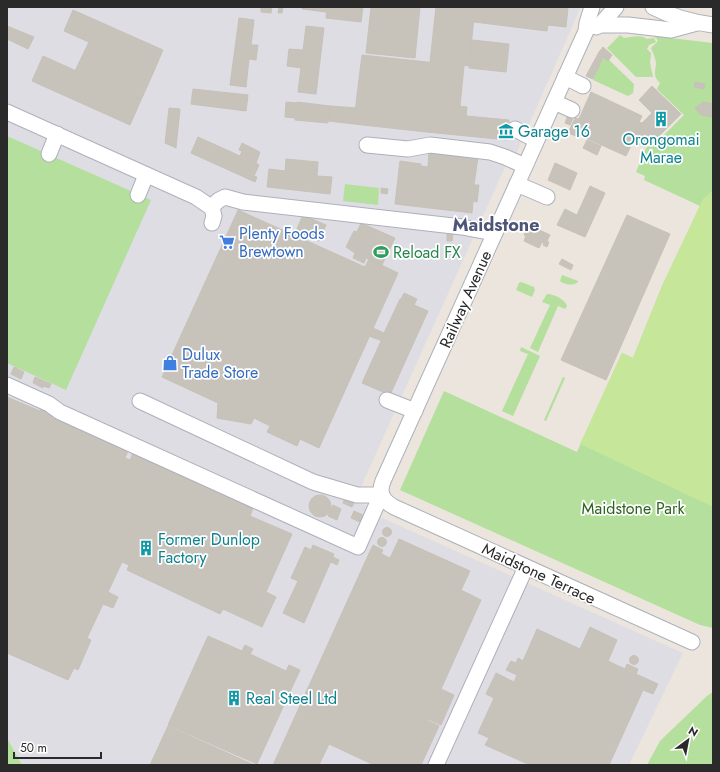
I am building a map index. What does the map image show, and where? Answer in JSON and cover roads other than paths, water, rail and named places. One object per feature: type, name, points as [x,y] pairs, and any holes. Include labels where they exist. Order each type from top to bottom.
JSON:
[{"type":"street","name":"Railway Avenue","points":[[592,7],[587,23],[593,28]]},
{"type":"street","name":"Railway Avenue","points":[[7,385],[49,404],[60,412],[358,547],[384,499],[381,488],[383,481],[415,411],[453,308],[496,230],[565,77],[593,28],[616,7]]},
{"type":"street","points":[[653,7],[673,16],[697,23],[713,25]]},
{"type":"street","points":[[593,28],[628,25],[671,30],[697,23]]},
{"type":"street","points":[[565,77],[583,86]]},
{"type":"street","points":[[554,102],[572,110]]},
{"type":"street","points":[[7,112],[196,198],[211,207],[214,216],[212,223]]},
{"type":"street","points":[[515,129],[536,140]]},
{"type":"street","points":[[49,154],[58,134]]},
{"type":"street","points":[[366,145],[408,149],[430,145],[490,152],[505,156],[525,166]]},
{"type":"street","points":[[138,194],[146,175]]},
{"type":"street","points":[[517,184],[547,197]]},
{"type":"street","points":[[211,207],[225,197],[243,202],[462,227],[483,231],[496,230]]},
{"type":"street","points":[[387,400],[415,411]]},
{"type":"street","points":[[140,401],[314,482],[357,495],[384,499]]},
{"type":"street","name":"Maidstone Terrace","points":[[384,499],[526,567],[692,642]]},
{"type":"street","points":[[436,765],[526,567]]},
{"type":"place","name":"Orongomai Marae","points":[[661,119]]},
{"type":"place","name":"Garage 16","points":[[506,131]]},
{"type":"place","name":"Plenty Foods Brewtown","points":[[227,242]]},
{"type":"place","name":"Reload FX","points":[[381,252]]},
{"type":"place","name":"Dulux Trade Store","points":[[170,363]]},
{"type":"place","name":"Former Dunlop Factory","points":[[146,548]]},
{"type":"place","name":"Real Steel Ltd","points":[[234,698]]},
{"type":"district","name":"Maidstone","points":[[496,225]]},
{"type":"park label","name":"Maidstone Park","points":[[633,508]]}]
